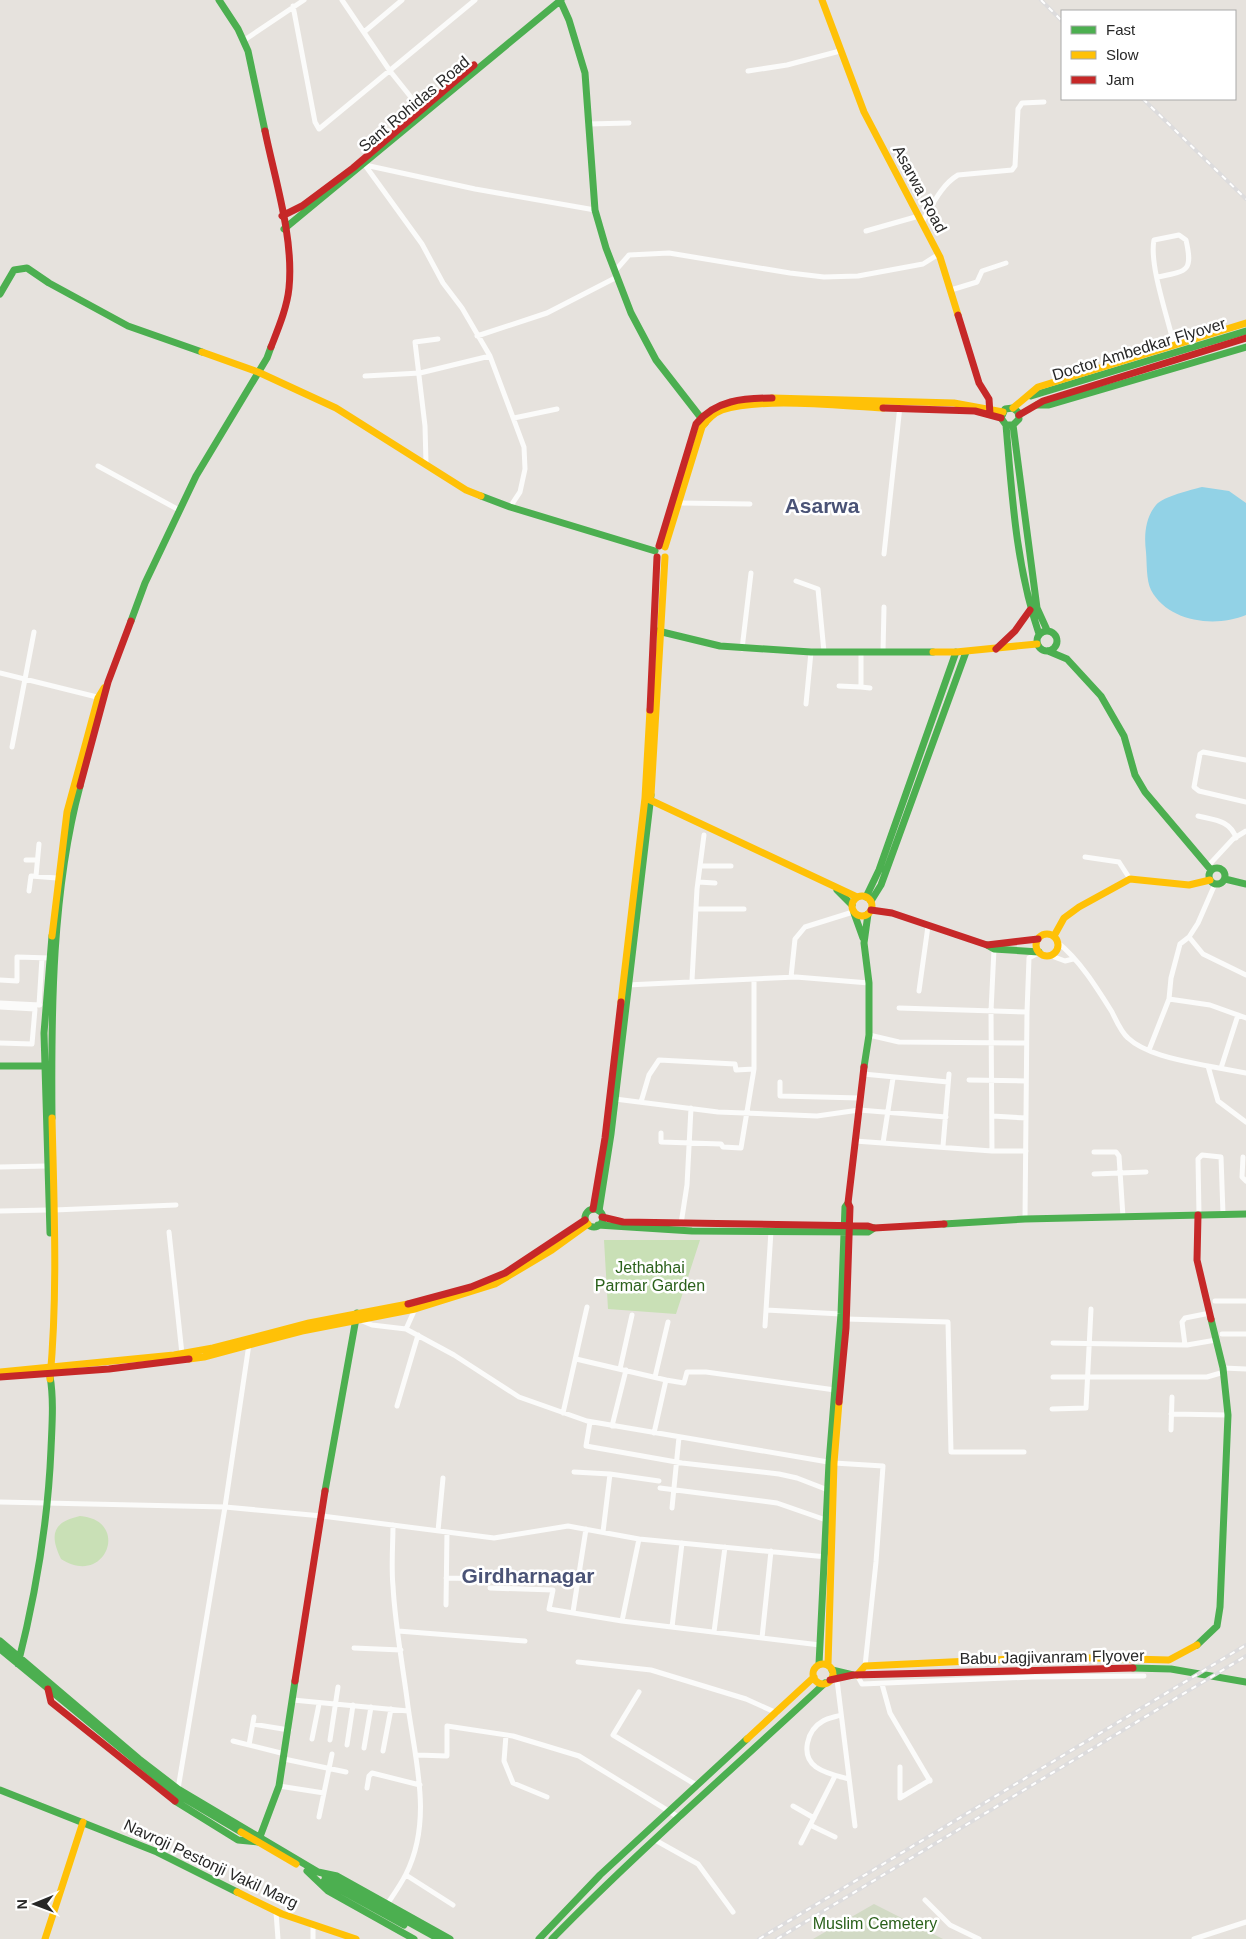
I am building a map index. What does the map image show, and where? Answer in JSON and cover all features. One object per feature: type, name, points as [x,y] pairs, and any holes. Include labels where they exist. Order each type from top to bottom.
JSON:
[{"type":"street","points":[[18,1661],[34,1603],[48,1504],[51,1372],[51,1210],[47,1066],[42,1005],[46,958],[67,812],[101,698],[137,602],[178,510],[220,433],[258,372],[277,335],[289,290],[290,270],[282,216],[248,51],[220,0]]},
{"type":"street","points":[[243,41],[304,0]]},
{"type":"street","points":[[342,0],[390,71],[422,111]]},
{"type":"street","points":[[364,32],[402,0]]},
{"type":"street","points":[[294,6],[315,122],[319,129],[475,0]]},
{"type":"street","points":[[559,0],[569,20],[585,73],[595,210],[616,274],[631,313],[656,360],[703,420]]},
{"type":"street","name":"Sant Rohidas Road","points":[[284,229],[422,111],[559,0]]},
{"type":"street","name":"Asarwa Road","points":[[822,0],[864,112],[939,254],[979,383],[986,394],[987,410]]},
{"type":"street","points":[[748,71],[787,65],[840,51]]},
{"type":"street","points":[[866,231],[920,219],[944,186],[958,175],[1012,170],[1015,166],[1018,109],[1022,103],[1044,102]]},
{"type":"street","points":[[588,124],[629,123]]},
{"type":"street","points":[[282,216],[302,206],[363,163],[475,189],[595,210]]},
{"type":"street","points":[[363,163],[422,244],[443,283],[462,308],[490,356],[524,447],[525,469],[520,492],[510,507]]},
{"type":"street","points":[[1158,277],[1183,272],[1189,266],[1190,258],[1186,240],[1179,235],[1154,240],[1152,248],[1158,277],[1174,345]]},
{"type":"street","points":[[477,336],[547,312],[616,274],[629,255],[669,253],[824,277],[858,276],[924,264],[939,254]]},
{"type":"street","points":[[951,290],[977,282],[982,271],[1006,263]]},
{"type":"street","points":[[0,294],[14,270],[26,268],[49,283],[128,326],[258,372],[344,413],[466,490],[510,507],[660,551]]},
{"type":"street","points":[[1002,415],[1007,408],[1014,408],[1030,396],[1038,387],[1246,323]]},
{"type":"street","name":"Doctor Ambedkar Flyover","points":[[1030,396],[1246,331]]},
{"type":"street","points":[[426,463],[416,342],[438,338]]},
{"type":"street","name":"Doctor Ambedkar Flyover","points":[[1019,415],[1042,401],[1246,338]]},
{"type":"street","points":[[1034,405],[1048,405],[1246,347]]},
{"type":"street","points":[[365,376],[420,373],[490,356]]},
{"type":"street","points":[[598,1225],[605,1138],[648,799],[659,631],[660,551],[692,434],[719,405],[732,401],[900,406],[965,404],[1002,415],[1010,425],[1037,608],[1047,630],[1056,635],[1057,642],[1067,659],[1101,696],[1113,715],[1124,736],[1135,775],[1145,792],[1210,868],[1212,882],[1198,923],[1189,937],[1180,944],[1171,978],[1169,999],[1150,1050]]},
{"type":"street","points":[[884,554],[900,406]]},
{"type":"street","points":[[1010,425],[1017,422],[1019,415],[1014,408]]},
{"type":"street","points":[[514,418],[558,409]]},
{"type":"street","points":[[660,551],[679,503],[703,420]]},
{"type":"street","points":[[1010,425],[1011,476],[1016,517],[1030,610],[1039,634],[1037,644],[1041,649],[1067,659]]},
{"type":"street","points":[[98,466],[178,510]]},
{"type":"street","points":[[679,503],[750,504]]},
{"type":"street","points":[[1016,517],[1024,516]]},
{"type":"street","points":[[742,648],[752,573]]},
{"type":"street","points":[[796,580],[818,589],[824,652]]},
{"type":"street","points":[[883,652],[884,607]]},
{"type":"street","points":[[996,649],[1015,632],[1030,610]]},
{"type":"street","points":[[1039,634],[1047,630]]},
{"type":"street","points":[[659,631],[720,646],[811,652],[966,652],[1037,644]]},
{"type":"street","points":[[12,746],[34,632]]},
{"type":"street","points":[[1048,651],[1054,648],[1057,642]]},
{"type":"street","points":[[806,704],[811,652]]},
{"type":"street","points":[[864,943],[870,912],[868,899],[956,652]]},
{"type":"street","points":[[868,899],[881,886],[966,652]]},
{"type":"street","points":[[861,653],[861,687]]},
{"type":"street","points":[[0,673],[101,698]]},
{"type":"street","points":[[839,686],[870,688]]},
{"type":"street","points":[[51,1210],[47,1166],[47,1066],[65,858],[74,809],[101,698]]},
{"type":"street","points":[[1246,760],[1203,752],[1200,754],[1194,787],[1199,791],[1246,802]]},
{"type":"street","points":[[648,799],[857,897],[868,899]]},
{"type":"street","points":[[1198,816],[1224,822],[1232,828],[1236,838]]},
{"type":"street","points":[[1210,868],[1236,838],[1246,831]]},
{"type":"street","points":[[692,980],[698,882],[704,835]]},
{"type":"street","points":[[36,876],[39,844]]},
{"type":"street","points":[[1085,857],[1119,862],[1130,879]]},
{"type":"street","points":[[26,860],[37,860]]},
{"type":"street","points":[[700,866],[731,866]]},
{"type":"street","points":[[1210,868],[1221,869],[1224,879]]},
{"type":"street","points":[[29,892],[31,876],[57,878]]},
{"type":"street","points":[[1049,955],[1057,949],[1056,939],[1064,918],[1079,907],[1130,879],[1189,886],[1212,882],[1219,884],[1224,879]]},
{"type":"street","points":[[1224,879],[1246,884]]},
{"type":"street","points":[[698,882],[715,883]]},
{"type":"street","points":[[833,886],[853,909],[862,916],[870,912],[892,913],[994,949],[1039,952],[1065,961],[1073,960]]},
{"type":"street","points":[[855,1826],[841,1715],[831,1681],[826,1520],[844,1317],[847,1230],[850,1207],[848,1203],[862,1074],[869,1035],[869,983],[864,943],[853,909],[857,897]]},
{"type":"street","points":[[697,909],[744,909]]},
{"type":"street","points":[[791,977],[795,939],[805,926],[853,909]]},
{"type":"street","points":[[919,991],[928,926]]},
{"type":"street","points":[[987,945],[1038,939],[1044,934],[1056,939],[1070,952],[1073,960],[1093,981],[1128,1038],[1166,1058],[1246,1073]]},
{"type":"street","points":[[1189,937],[1203,954],[1246,975]]},
{"type":"street","points":[[1038,939],[1036,946],[1039,952]]},
{"type":"street","points":[[992,1151],[991,1011],[994,949]]},
{"type":"street","points":[[1025,1220],[1026,1043],[1029,958],[1039,952]]},
{"type":"street","points":[[0,980],[17,981],[18,957],[46,958]]},
{"type":"street","points":[[625,986],[692,980],[791,977],[869,983]]},
{"type":"street","points":[[661,1133],[661,1142],[689,1145],[721,1144],[723,1147],[741,1148],[754,1069],[754,979]]},
{"type":"street","points":[[598,1212],[615,1099],[625,986]]},
{"type":"street","points":[[1169,999],[1210,1005],[1246,1018]]},
{"type":"street","points":[[0,1005],[42,1005]]},
{"type":"street","points":[[0,1005],[34,1009],[32,1044],[0,1043]]},
{"type":"street","points":[[899,1008],[1027,1012]]},
{"type":"street","points":[[1221,1068],[1238,1015]]},
{"type":"street","points":[[869,1035],[899,1042],[1026,1043]]},
{"type":"street","points":[[641,1102],[648,1075],[659,1060],[736,1064],[736,1070],[754,1069]]},
{"type":"street","points":[[0,1066],[47,1066]]},
{"type":"street","points":[[1208,1066],[1218,1101],[1246,1122]]},
{"type":"street","points":[[862,1074],[948,1082]]},
{"type":"street","points":[[943,1146],[949,1074]]},
{"type":"street","points":[[883,1143],[893,1078]]},
{"type":"street","points":[[969,1080],[1026,1081]]},
{"type":"street","points":[[780,1082],[780,1096],[860,1098]]},
{"type":"street","points":[[615,1099],[691,1108],[817,1116],[858,1110],[946,1117]]},
{"type":"street","points":[[681,1224],[687,1185],[691,1108]]},
{"type":"street","points":[[992,1116],[1026,1118]]},
{"type":"street","points":[[855,1142],[943,1146],[992,1151],[1026,1151]]},
{"type":"street","points":[[1094,1152],[1116,1152],[1119,1156],[1122,1217]]},
{"type":"street","points":[[844,1317],[835,1390],[827,1557],[819,1664],[813,1671],[814,1677],[818,1682],[855,1675],[865,1666],[944,1660],[1088,1658],[1169,1660],[1178,1658],[1202,1641],[1217,1626],[1220,1607],[1228,1415],[1223,1370],[1197,1260],[1199,1215],[1198,1159],[1202,1156],[1221,1157],[1223,1214]]},
{"type":"street","points":[[1243,1157],[1242,1177],[1246,1181]]},
{"type":"street","points":[[0,1167],[47,1166]]},
{"type":"street","points":[[1094,1174],[1146,1172]]},
{"type":"street","points":[[0,1212],[176,1205]]},
{"type":"street","points":[[587,1222],[587,1212],[598,1212],[624,1222],[847,1230]]},
{"type":"street","points":[[0,1378],[182,1354],[277,1330],[415,1304],[494,1278],[587,1222],[625,1229],[771,1231],[847,1230],[868,1226],[874,1228],[1025,1220],[1246,1214]]},
{"type":"street","points":[[0,1372],[51,1372],[161,1363],[204,1357],[249,1343],[357,1316],[415,1309],[495,1284],[552,1250],[587,1222]]},
{"type":"street","points":[[765,1326],[771,1231]]},
{"type":"street","points":[[169,1232],[182,1354]]},
{"type":"street","points":[[1215,1301],[1246,1301]]},
{"type":"street","points":[[563,1413],[587,1307]]},
{"type":"street","points":[[406,1329],[415,1309]]},
{"type":"street","points":[[766,1310],[844,1317],[948,1322],[951,1452],[1024,1452]]},
{"type":"street","points":[[1052,1409],[1086,1408],[1091,1310]]},
{"type":"street","points":[[1185,1345],[1182,1322],[1185,1318],[1210,1314]]},
{"type":"street","points":[[612,1426],[632,1315]]},
{"type":"street","points":[[357,1316],[372,1325],[406,1329],[454,1354],[519,1397],[590,1422],[831,1463],[880,1465],[884,1470],[865,1666]]},
{"type":"street","points":[[260,1840],[279,1786],[331,1452],[357,1316]]},
{"type":"street","points":[[655,1377],[668,1322]]},
{"type":"street","points":[[1222,1334],[1246,1334]]},
{"type":"street","points":[[397,1406],[418,1335]]},
{"type":"street","points":[[1053,1343],[1185,1345],[1216,1340]]},
{"type":"street","points":[[178,1789],[225,1507],[249,1343]]},
{"type":"street","points":[[576,1359],[684,1383],[687,1372],[706,1372],[835,1390]]},
{"type":"street","points":[[1054,1377],[1207,1377],[1223,1370],[1246,1369]]},
{"type":"street","points":[[654,1433],[666,1380]]},
{"type":"street","points":[[1171,1430],[1172,1397]]},
{"type":"street","points":[[1171,1414],[1228,1415]]},
{"type":"street","points":[[590,1422],[586,1446],[678,1462],[779,1474],[798,1478],[828,1490]]},
{"type":"street","points":[[672,1508],[679,1437]]},
{"type":"street","points":[[574,1472],[610,1474],[659,1481]]},
{"type":"street","points":[[603,1532],[610,1474]]},
{"type":"street","points":[[438,1531],[443,1478]]},
{"type":"street","points":[[660,1488],[777,1503],[826,1520]]},
{"type":"street","points":[[0,1502],[225,1507],[322,1516],[494,1538],[568,1526],[639,1539],[827,1557]]},
{"type":"street","points":[[388,1903],[406,1875],[413,1858],[419,1828],[420,1785],[408,1711],[393,1585],[393,1525]]},
{"type":"street","points":[[573,1612],[586,1528]]},
{"type":"street","points":[[446,1604],[447,1532]]},
{"type":"street","points":[[622,1621],[639,1539]]},
{"type":"street","points":[[672,1627],[682,1543]]},
{"type":"street","points":[[714,1632],[725,1547]]},
{"type":"street","points":[[762,1638],[771,1551]]},
{"type":"street","points":[[446,1578],[484,1579]]},
{"type":"street","points":[[490,1588],[553,1590],[549,1609],[622,1621],[820,1644]]},
{"type":"street","points":[[398,1631],[525,1641]]},
{"type":"street","points":[[0,1641],[48,1689],[175,1793],[260,1840]]},
{"type":"street","points":[[354,1648],[400,1650]]},
{"type":"street","points":[[0,1649],[18,1661],[178,1789],[315,1873],[430,1939]]},
{"type":"street","points":[[578,1662],[651,1670],[746,1699],[777,1713]]},
{"type":"street","points":[[819,1664],[855,1675],[862,1684],[1032,1677],[1144,1676]]},
{"type":"street","name":"Babu Jagjivanram Flyover","points":[[855,1675],[1114,1668],[1171,1669],[1246,1682]]},
{"type":"street","points":[[539,1939],[598,1878],[814,1677]]},
{"type":"street","points":[[552,1939],[605,1885],[831,1681]]},
{"type":"street","points":[[882,1684],[890,1713],[930,1780],[900,1798],[900,1767]]},
{"type":"street","points":[[330,1740],[338,1687]]},
{"type":"street","points":[[639,1692],[613,1735],[698,1786]]},
{"type":"street","points":[[293,1700],[319,1704],[353,1705],[408,1711]]},
{"type":"street","points":[[312,1739],[319,1704]]},
{"type":"street","points":[[347,1745],[353,1705]]},
{"type":"street","points":[[364,1748],[371,1707]]},
{"type":"street","points":[[383,1751],[391,1709]]},
{"type":"street","points":[[841,1715],[824,1720],[814,1727],[808,1739],[807,1754],[815,1766],[835,1776],[849,1779]]},
{"type":"street","points":[[249,1745],[254,1717]]},
{"type":"street","points":[[253,1724],[289,1730]]},
{"type":"street","points":[[416,1755],[447,1756],[447,1726],[506,1735],[579,1756],[680,1818]]},
{"type":"street","points":[[506,1735],[504,1761],[513,1783],[547,1797]]},
{"type":"street","points":[[233,1741],[284,1757],[346,1772]]},
{"type":"street","points":[[319,1817],[332,1754]]},
{"type":"street","points":[[728,1759],[734,1768]]},
{"type":"street","points":[[367,1788],[369,1776],[372,1774],[420,1785]]},
{"type":"street","points":[[801,1843],[835,1776]]},
{"type":"street","points":[[279,1786],[324,1793]]},
{"type":"street","name":"Navroji Pestonji Vakil Marg","points":[[0,1790],[158,1852],[276,1912],[356,1939]]},
{"type":"street","points":[[793,1806],[814,1818]]},
{"type":"street","points":[[45,1939],[83,1822]]},
{"type":"street","points":[[810,1824],[836,1837]]},
{"type":"street","points":[[655,1840],[698,1864],[733,1912]]},
{"type":"street","points":[[315,1873],[337,1876],[450,1939]]},
{"type":"street","points":[[315,1873],[328,1890],[414,1939]]},
{"type":"street","points":[[406,1875],[453,1905]]},
{"type":"street","points":[[598,1878],[605,1885]]},
{"type":"street","points":[[333,1883],[439,1939]]},
{"type":"street","points":[[925,1900],[950,1925],[979,1939]]},
{"type":"street","points":[[276,1912],[278,1939]]},
{"type":"street","points":[[1194,1939],[1246,1922]]},
{"type":"street","points":[[313,1925],[313,1939]]},
{"type":"green space","name":"Jethabhai Parmar Garden","points":[[604,1240],[700,1240],[676,1314],[608,1309]]},
{"type":"green space","points":[[80,1516],[96,1520],[105,1528],[108,1539],[106,1550],[100,1559],[90,1565],[77,1566],[61,1559],[55,1543],[55,1536],[56,1530],[64,1522]]},
{"type":"green space","name":"Muslim Cemetery","points":[[874,1904],[943,1939],[813,1939]]},
{"type":"water","points":[[1202,487],[1229,491],[1246,503],[1246,615],[1234,619],[1207,621],[1180,615],[1159,601],[1151,590],[1148,581],[1145,534],[1147,521],[1152,510],[1165,499]]},
{"type":"railway","points":[[1041,0],[1061,20]]},
{"type":"railway","points":[[1144,100],[1246,199]]},
{"type":"railway","points":[[759,1939],[1246,1645]]},
{"type":"railway","points":[[777,1939],[1246,1656]]},
{"type":"traffic: fast","points":[[219,0],[238,29],[248,51],[265,131]]},
{"type":"traffic: fast","points":[[560,0],[569,20],[585,73],[595,210],[606,248],[631,313],[656,360],[705,423]]},
{"type":"traffic: fast","points":[[284,229],[561,0]]},
{"type":"traffic: fast","points":[[0,294],[14,270],[27,268],[49,283],[128,326],[202,352]]},
{"type":"traffic: fast","points":[[1031,396],[1246,331]]},
{"type":"traffic: fast","points":[[131,621],[145,583],[196,476],[267,358],[271,347]]},
{"type":"traffic: fast","points":[[1037,405],[1049,405],[1246,347]]},
{"type":"traffic: fast","points":[[1006,425],[1013,425],[1019,419],[1018,412],[1013,408],[1005,409],[1001,418],[1006,425],[1020,557],[1031,608],[1039,634]]},
{"type":"traffic: fast","points":[[1013,425],[1037,608],[1047,630]]},
{"type":"traffic: fast","points":[[481,496],[510,507],[655,551]]},
{"type":"traffic: fast","points":[[658,631],[720,646],[811,652],[933,652]]},
{"type":"traffic: fast","points":[[1043,631],[1051,631],[1057,637],[1057,641],[1057,645],[1051,651],[1043,651],[1037,645],[1037,637],[1043,631]]},
{"type":"traffic: fast","points":[[1048,651],[1067,659],[1101,696],[1124,736],[1135,775],[1145,792],[1211,870]]},
{"type":"traffic: fast","points":[[866,897],[879,870],[956,652]]},
{"type":"traffic: fast","points":[[871,901],[881,885],[966,652]]},
{"type":"traffic: fast","points":[[52,1118],[55,951],[64,867],[80,786]]},
{"type":"traffic: fast","points":[[599,1211],[611,1134],[651,795]]},
{"type":"traffic: fast","points":[[1217,868],[1223,870],[1225,876],[1223,882],[1217,884],[1211,882],[1209,876],[1211,870],[1217,868]]},
{"type":"traffic: fast","points":[[1225,879],[1246,884]]},
{"type":"traffic: fast","points":[[837,890],[852,905]]},
{"type":"traffic: fast","points":[[854,913],[863,938]]},
{"type":"traffic: fast","points":[[864,1067],[869,1035],[869,983],[864,943],[868,914]]},
{"type":"traffic: fast","points":[[50,1233],[44,1033],[52,936]]},
{"type":"traffic: fast","points":[[987,945],[994,949],[1039,952]]},
{"type":"traffic: fast","points":[[0,1066],[47,1066]]},
{"type":"traffic: fast","points":[[819,1664],[829,1463],[841,1314],[845,1207],[848,1203]]},
{"type":"traffic: fast","points":[[594,1209],[600,1212],[603,1218],[600,1224],[594,1227],[588,1224],[585,1218],[588,1212],[594,1209]]},
{"type":"traffic: fast","points":[[944,1224],[1025,1219],[1246,1214]]},
{"type":"traffic: fast","points":[[598,1225],[692,1231],[868,1232],[874,1228]]},
{"type":"traffic: fast","points":[[325,1491],[357,1313]]},
{"type":"traffic: fast","points":[[1197,1645],[1217,1626],[1220,1607],[1228,1415],[1223,1368],[1211,1319]]},
{"type":"traffic: fast","points":[[18,1664],[36,1584],[44,1530],[52,1422],[50,1376]]},
{"type":"traffic: fast","points":[[0,1641],[139,1759],[178,1789],[318,1872],[337,1876],[450,1939]]},
{"type":"traffic: fast","points":[[0,1649],[175,1793],[241,1832]]},
{"type":"traffic: fast","points":[[1133,1668],[1171,1669],[1246,1682]]},
{"type":"traffic: fast","points":[[832,1670],[853,1675]]},
{"type":"traffic: fast","points":[[175,1801],[238,1840],[258,1842],[279,1786],[295,1681]]},
{"type":"traffic: fast","points":[[552,1939],[653,1841],[825,1683]]},
{"type":"traffic: fast","points":[[539,1939],[600,1875],[747,1739]]},
{"type":"traffic: fast","points":[[0,1790],[157,1852],[237,1892]]},
{"type":"traffic: fast","points":[[307,1871],[328,1891],[414,1939]]},
{"type":"traffic: fast","points":[[325,1876],[439,1939]]},
{"type":"traffic: fast","points":[[324,1881],[404,1925]]},
{"type":"traffic: slow","points":[[822,0],[864,112],[940,257],[958,315]]},
{"type":"traffic: slow","points":[[1013,408],[1038,387],[1246,323]]},
{"type":"traffic: slow","points":[[202,352],[258,372],[336,408],[466,490],[481,496]]},
{"type":"traffic: slow","points":[[772,398],[954,403],[1003,412]]},
{"type":"traffic: slow","points":[[665,547],[702,427],[716,413],[738,406],[779,403],[883,408]]},
{"type":"traffic: slow","points":[[651,795],[665,557]]},
{"type":"traffic: slow","points":[[933,652],[956,652],[1037,644]]},
{"type":"traffic: slow","points":[[52,936],[67,812],[98,698],[104,688]]},
{"type":"traffic: slow","points":[[621,1002],[645,798],[650,710]]},
{"type":"traffic: slow","points":[[648,799],[857,897]]},
{"type":"traffic: slow","points":[[1054,936],[1064,918],[1079,907],[1130,879],[1189,885],[1210,880]]},
{"type":"traffic: slow","points":[[862,896],[869,899],[872,906],[869,913],[862,916],[855,913],[852,906],[855,899],[862,896]]},
{"type":"traffic: slow","points":[[1047,934],[1057,941],[1058,945],[1051,955],[1047,956],[1037,949],[1036,945],[1043,935],[1047,934]]},
{"type":"traffic: slow","points":[[50,1379],[55,1281],[52,1118]]},
{"type":"traffic: slow","points":[[189,1359],[204,1357],[302,1331],[415,1309],[495,1284],[552,1250],[588,1224]]},
{"type":"traffic: slow","points":[[0,1372],[174,1355],[213,1348],[309,1323],[408,1304]]},
{"type":"traffic: slow","points":[[828,1665],[834,1463],[839,1402]]},
{"type":"traffic: slow","points":[[857,1675],[865,1666],[1055,1657],[1169,1660],[1197,1645]]},
{"type":"traffic: slow","points":[[823,1664],[830,1667],[833,1674],[830,1681],[823,1684],[816,1681],[813,1674],[816,1667],[823,1664]]},
{"type":"traffic: slow","points":[[747,1739],[814,1677]]},
{"type":"traffic: slow","points":[[45,1939],[83,1822]]},
{"type":"traffic: slow","points":[[241,1832],[296,1864]]},
{"type":"traffic: slow","points":[[237,1892],[282,1914],[356,1939]]},
{"type":"traffic: jam","points":[[282,216],[302,206],[353,168],[474,65]]},
{"type":"traffic: jam","points":[[265,131],[283,209],[290,269],[286,303],[271,347]]},
{"type":"traffic: jam","points":[[958,315],[979,383],[989,399],[990,414]]},
{"type":"traffic: jam","points":[[1019,415],[1043,401],[1246,338]]},
{"type":"traffic: jam","points":[[659,546],[696,424],[704,416],[721,405],[741,400],[772,398]]},
{"type":"traffic: jam","points":[[883,408],[975,411],[1001,418]]},
{"type":"traffic: jam","points":[[650,710],[657,557]]},
{"type":"traffic: jam","points":[[996,649],[1015,631],[1030,610]]},
{"type":"traffic: jam","points":[[80,786],[108,682],[131,621]]},
{"type":"traffic: jam","points":[[871,910],[892,913],[987,945],[1038,939]]},
{"type":"traffic: jam","points":[[593,1209],[605,1138],[621,1002]]},
{"type":"traffic: jam","points":[[839,1402],[846,1328],[850,1207],[848,1203],[864,1067]]},
{"type":"traffic: jam","points":[[1198,1215],[1197,1260],[1211,1319]]},
{"type":"traffic: jam","points":[[602,1217],[623,1222],[868,1226],[874,1228],[944,1224]]},
{"type":"traffic: jam","points":[[408,1304],[471,1287],[505,1273],[585,1220]]},
{"type":"traffic: jam","points":[[0,1377],[109,1369],[189,1359]]},
{"type":"traffic: jam","points":[[295,1681],[325,1491]]},
{"type":"traffic: jam","points":[[830,1680],[853,1675],[1133,1668]]},
{"type":"traffic: jam","points":[[48,1689],[51,1702],[175,1801]]},
{"type":"district","name":"Asarwa","points":[[822,505]]},
{"type":"district","name":"Girdharnagar","points":[[528,1575]]}]
